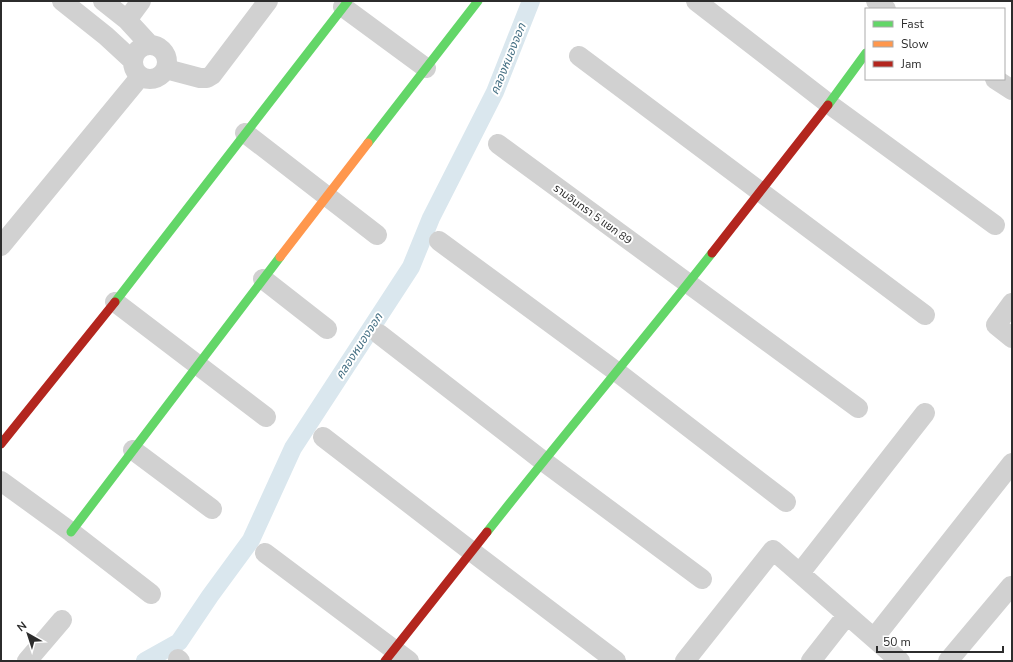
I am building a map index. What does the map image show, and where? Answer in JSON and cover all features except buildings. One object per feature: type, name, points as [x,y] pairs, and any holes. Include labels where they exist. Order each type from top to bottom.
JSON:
[{"type":"street","points":[[1,246],[136,68],[136,51],[150,45],[156,46],[166,55],[166,69],[155,79],[145,79],[136,68],[106,36],[62,1]]},
{"type":"street","points":[[103,1],[127,20],[150,45]]},
{"type":"street","points":[[127,20],[141,1]]},
{"type":"street","points":[[166,69],[200,78],[207,78],[212,75],[268,1]]},
{"type":"street","points":[[71,532],[197,365],[478,1]]},
{"type":"street","points":[[696,1],[829,104],[995,225]]},
{"type":"street","points":[[876,1],[885,8]]},
{"type":"street","points":[[1,444],[115,302],[345,4],[426,68]]},
{"type":"street","points":[[265,553],[396,657],[471,551],[688,284],[829,104],[865,54]]},
{"type":"street","points":[[580,56],[925,315]]},
{"type":"street","points":[[996,80],[1012,90]]},
{"type":"street","points":[[245,134],[377,236]]},
{"type":"street","name":"รามอินทรา 5 แยก 89","points":[[498,144],[858,408]]},
{"type":"street","points":[[439,241],[617,372],[786,502]]},
{"type":"street","points":[[263,279],[326,329]]},
{"type":"street","points":[[115,302],[266,417]]},
{"type":"street","points":[[1012,303],[996,325],[1012,338]]},
{"type":"street","points":[[379,334],[543,461],[702,579]]},
{"type":"street","points":[[800,573],[925,413]]},
{"type":"street","points":[[323,436],[616,661]]},
{"type":"street","points":[[133,450],[212,509]]},
{"type":"street","points":[[874,638],[1012,463]]},
{"type":"street","points":[[1,481],[71,532],[151,594]]},
{"type":"street","points":[[685,661],[773,550],[900,661]]},
{"type":"street","points":[[948,661],[1011,586]]},
{"type":"street","points":[[811,661],[847,615]]},
{"type":"street","points":[[28,661],[62,620]]},
{"type":"waterway","name":"คลองหนองจอก","points":[[145,661],[179,642],[210,596],[251,540],[293,448],[411,267],[431,218],[495,92],[531,1]]},
{"type":"traffic: fast","points":[[115,302],[348,1]]},
{"type":"traffic: fast","points":[[368,143],[478,1]]},
{"type":"traffic: fast","points":[[828,105],[865,54]]},
{"type":"traffic: fast","points":[[487,532],[712,253]]},
{"type":"traffic: fast","points":[[71,532],[280,257]]},
{"type":"traffic: slow","points":[[280,257],[368,143]]},
{"type":"traffic: jam","points":[[712,253],[828,105]]},
{"type":"traffic: jam","points":[[1,444],[115,302]]},
{"type":"traffic: jam","points":[[385,661],[487,532]]}]
